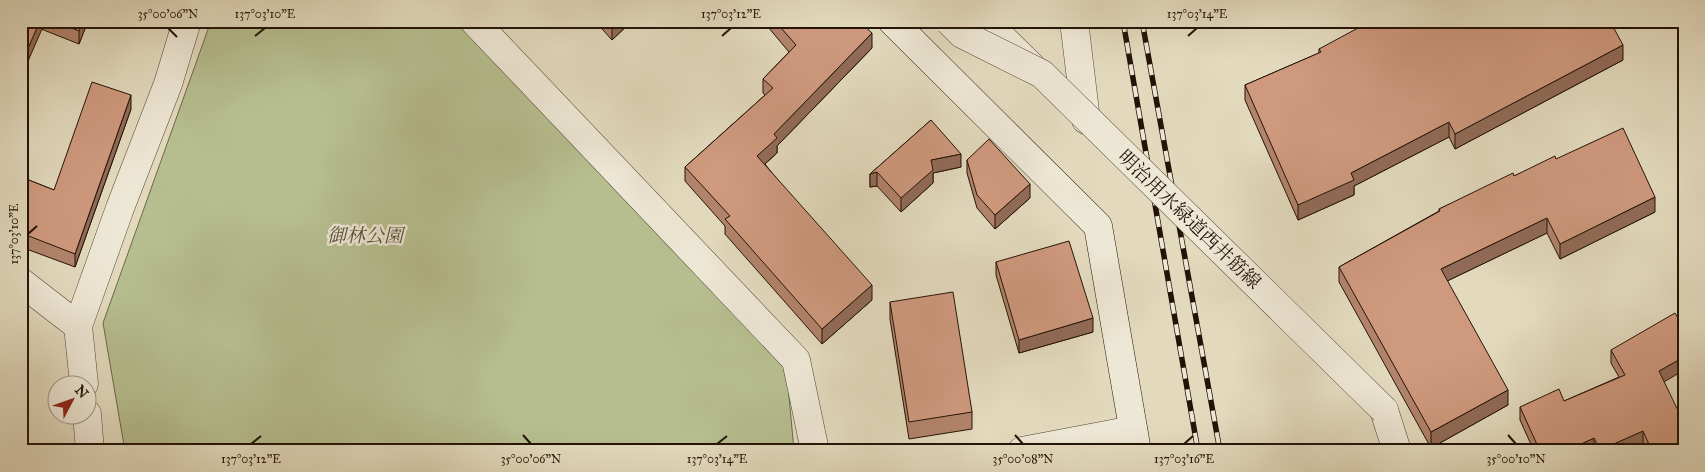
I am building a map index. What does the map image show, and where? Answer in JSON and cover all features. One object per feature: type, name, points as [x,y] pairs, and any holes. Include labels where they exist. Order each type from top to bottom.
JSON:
[{"type":"street","points":[[83,374],[78,326],[120,208],[168,84],[187,21]]},
{"type":"street","points":[[474,21],[796,360],[816,451]]},
{"type":"street","points":[[892,21],[1098,226],[1135,440],[1022,451]]},
{"type":"street","name":"明治用水緑道西井筋線","points":[[949,21],[962,34],[1042,74],[1384,410],[1397,451]]},
{"type":"street","points":[[985,21],[1086,120],[1074,21]]},
{"type":"street","points":[[21,282],[78,326]]},
{"type":"street","points":[[88,424],[90,451]]},
{"type":"green space","name":"御林公園","points":[[211,21],[456,21],[786,363],[794,451],[125,451],[103,323]]},
{"type":"building","points":[[21,21],[40,21],[21,64]]},
{"type":"building","points":[[55,21],[83,21],[79,31]]},
{"type":"building","points":[[607,21],[617,21],[612,26]]},
{"type":"building","points":[[775,21],[859,21],[872,33],[774,134],[777,138],[757,156],[872,285],[822,329],[725,219],[730,216],[685,167],[773,88],[763,79],[796,45]]},
{"type":"building","points":[[1371,21],[1610,21],[1623,45],[1455,134],[1449,122],[1351,173],[1354,180],[1298,205],[1245,85],[1321,52],[1319,49]]},
{"type":"building","points":[[92,82],[131,95],[75,254],[21,233],[21,177],[54,190]]},
{"type":"building","points":[[931,120],[961,154],[931,160],[933,170],[901,198],[877,172],[870,174]]},
{"type":"building","points":[[1623,128],[1655,197],[1560,244],[1547,218],[1441,269],[1508,390],[1431,432],[1339,267],[1440,211],[1439,209],[1513,173],[1514,176],[1555,156],[1556,159]]},
{"type":"building","points":[[989,139],[1030,184],[995,215],[977,195],[967,160]]},
{"type":"building","points":[[1069,241],[1093,318],[1019,340],[996,262]]},
{"type":"building","points":[[953,292],[972,412],[909,422],[890,302]]},
{"type":"building","points":[[1675,313],[1684,329],[1684,357],[1659,371],[1684,423],[1684,451],[1652,451],[1643,431],[1600,450],[1594,438],[1566,451],[1540,451],[1520,407],[1559,389],[1564,401],[1625,375],[1611,350]]},
{"type":"railway","points":[[1123,21],[1198,451]]},
{"type":"railway","points":[[1142,21],[1220,451]]}]
